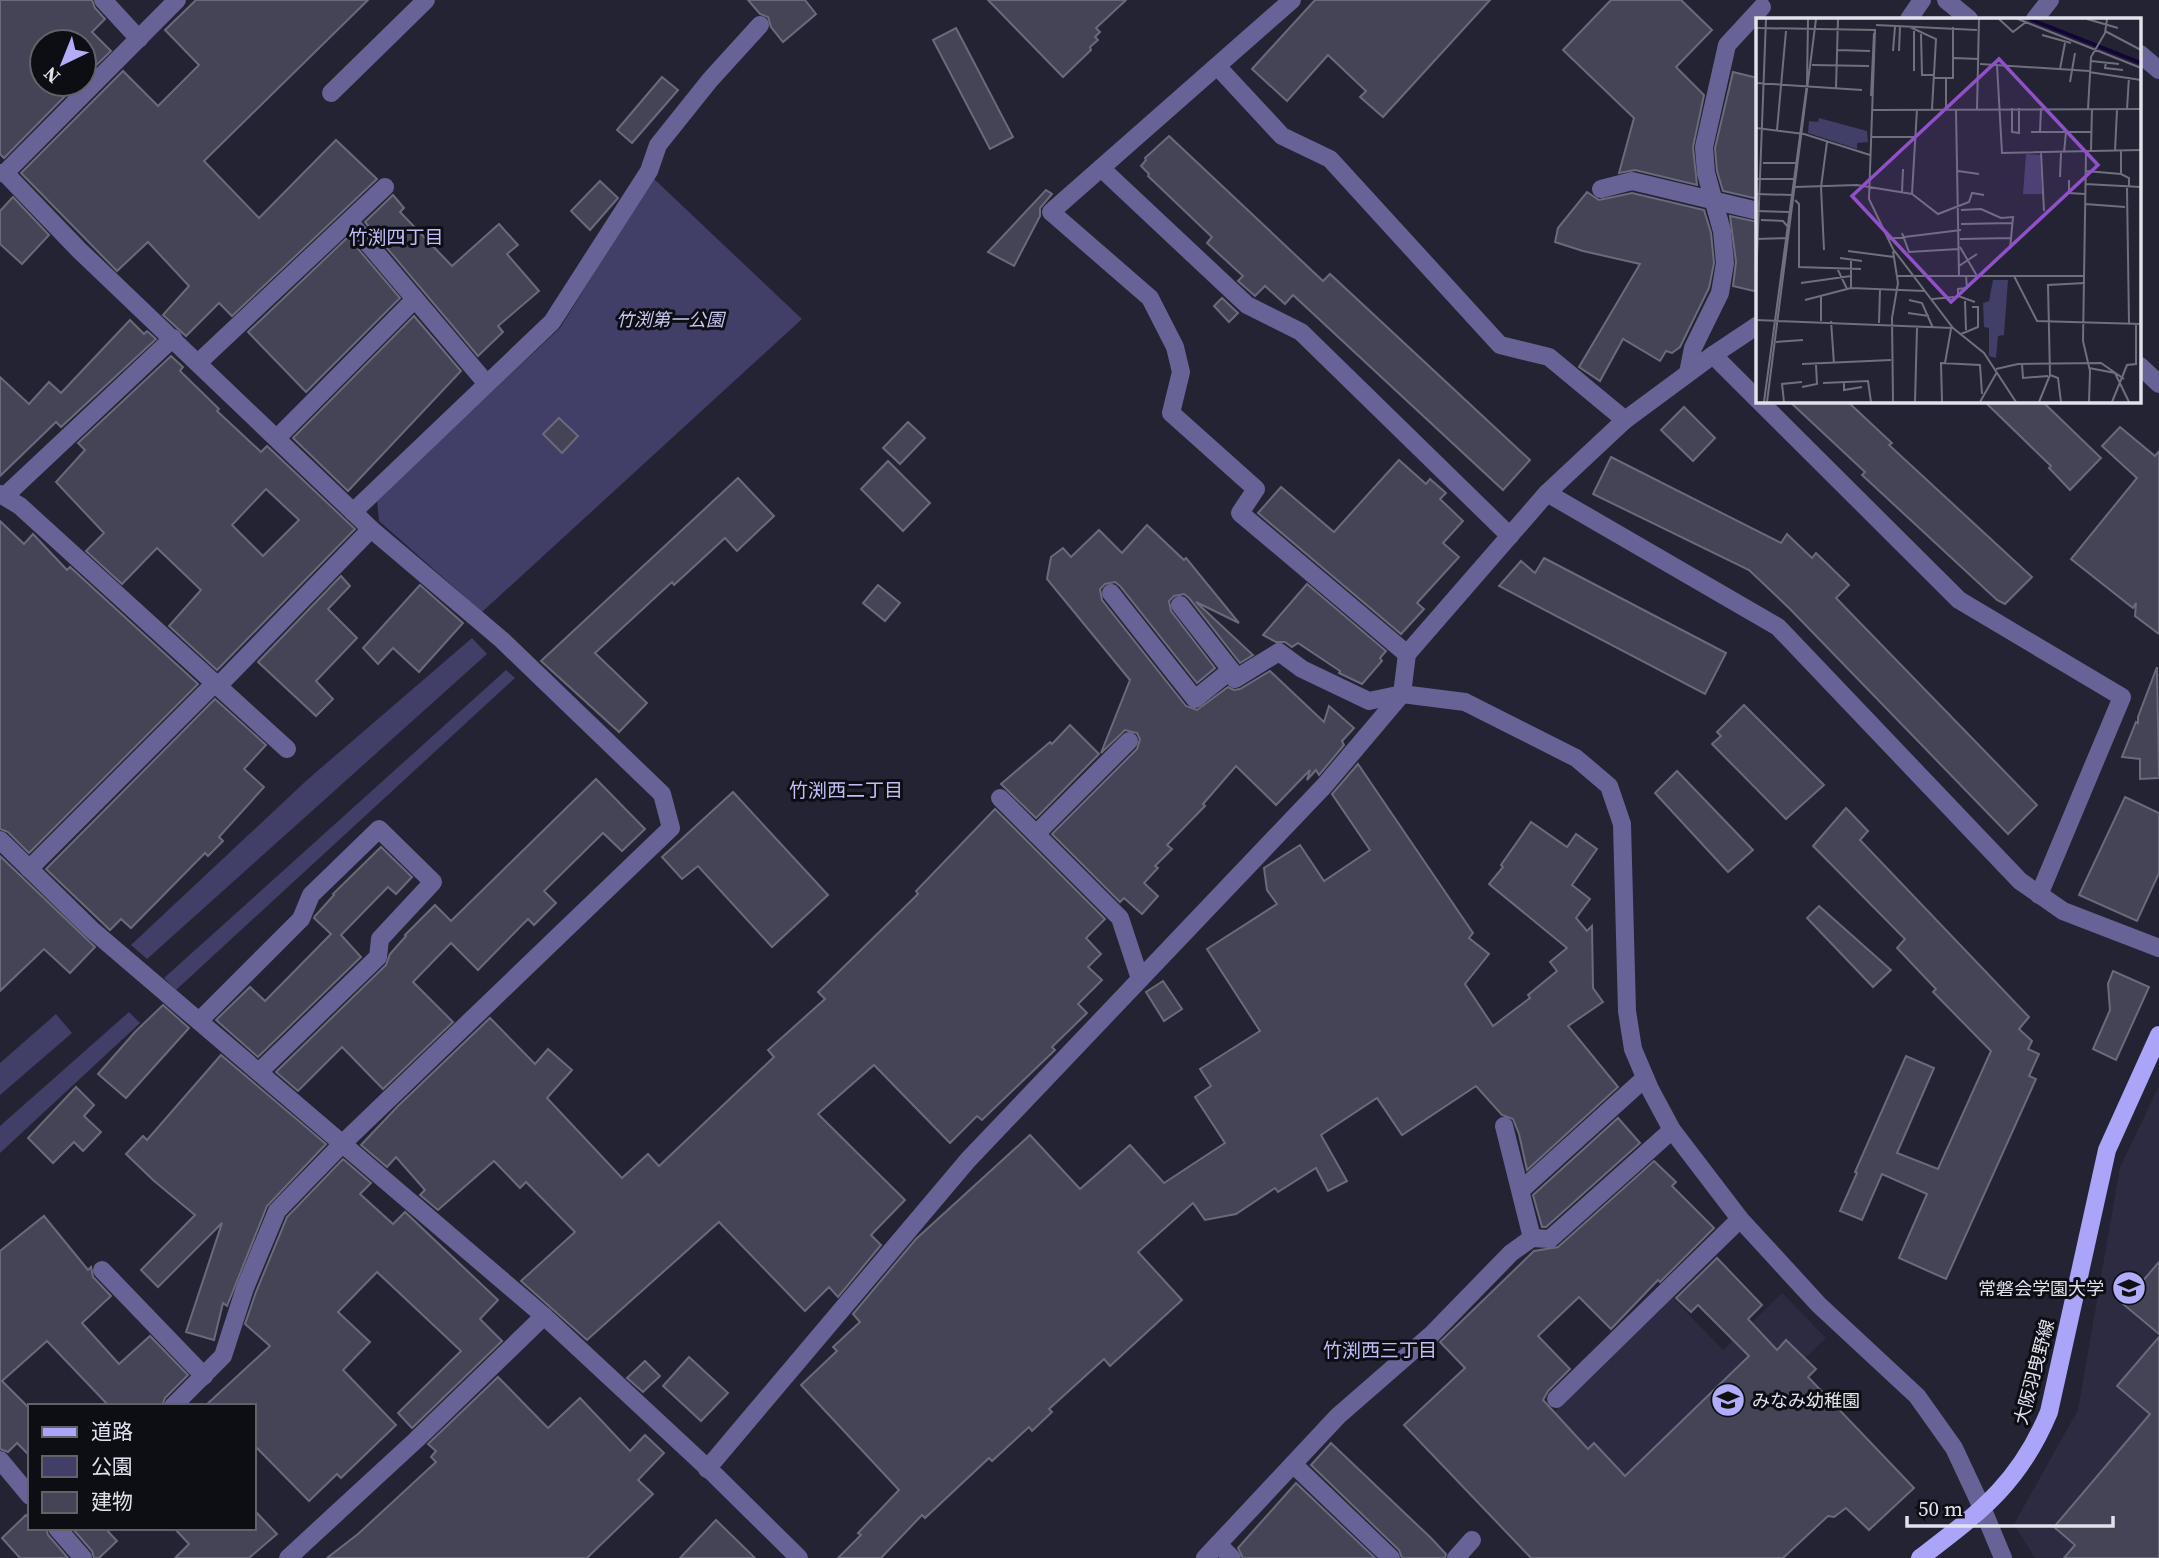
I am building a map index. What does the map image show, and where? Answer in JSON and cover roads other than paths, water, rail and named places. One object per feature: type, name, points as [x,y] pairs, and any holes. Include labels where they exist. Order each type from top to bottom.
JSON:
[{"type":"main road","name":"大阪羽曳野線","points":[[1920,1558],[1983,1510],[2021,1468],[2039,1438],[2049,1412],[2107,1150],[2159,1035]]},
{"type":"street","points":[[103,0],[139,38]]},
{"type":"street","points":[[175,1404],[223,1356],[245,1289],[277,1211],[342,1144],[671,828],[662,794],[502,640],[371,529],[79,250],[3,173],[177,0]]},
{"type":"street","points":[[331,93],[426,0]]},
{"type":"street","points":[[1292,0],[1051,212],[1150,298],[1175,347],[1181,372],[1171,413],[1256,489],[1240,513],[1407,654]]},
{"type":"street","points":[[1910,18],[1922,0]]},
{"type":"street","points":[[1946,0],[1968,18]]},
{"type":"street","points":[[2036,18],[2050,0]]},
{"type":"street","points":[[1688,373],[1693,348],[1720,293],[1725,263],[1722,231],[1706,173],[1704,146],[1727,45],[1764,9]]},
{"type":"street","points":[[353,512],[552,322],[649,172],[658,145],[710,80],[760,25]]},
{"type":"street","points":[[2142,56],[2159,70]]},
{"type":"street","points":[[1217,66],[1282,136],[1330,159],[1500,345],[1549,357],[1625,420]]},
{"type":"street","points":[[1101,168],[1247,305],[1301,332],[1510,536]]},
{"type":"street","points":[[1601,189],[1632,181],[1756,211]]},
{"type":"street","points":[[199,362],[385,187]]},
{"type":"street","points":[[349,221],[487,384]]},
{"type":"street","points":[[276,438],[415,299]]},
{"type":"street","points":[[706,1469],[968,1160],[1325,785],[1402,694],[1407,654],[1547,493],[1625,420],[1756,326]]},
{"type":"street","points":[[173,338],[3,495],[20,506],[287,749]]},
{"type":"street","points":[[1713,355],[1756,398]]},
{"type":"street","points":[[2142,368],[2159,384]]},
{"type":"street","points":[[1760,402],[1959,600],[2122,697],[2039,895]]},
{"type":"street","points":[[1547,493],[1778,627],[2020,881],[2063,911],[2159,948]]},
{"type":"street","points":[[29,869],[371,529]]},
{"type":"street","points":[[1111,593],[1195,699],[1231,670]]},
{"type":"street","points":[[1180,606],[1231,670],[1235,679],[1279,652],[1302,669],[1369,701],[1402,694],[1465,702],[1576,758],[1609,786],[1622,824],[1627,1011],[1633,1049],[1645,1078],[1672,1130],[1740,1219],[1819,1305],[1917,1396],[1954,1448],[2003,1558]]},
{"type":"street","points":[[1036,834],[1129,741]]},
{"type":"street","points":[[1000,798],[1120,918],[1140,979]]},
{"type":"street","points":[[200,1020],[302,919],[311,895],[379,829],[433,882],[380,939],[378,957],[259,1072]]},
{"type":"street","points":[[0,840],[91,929],[544,1316],[706,1469],[789,1555]]},
{"type":"street","points":[[1521,1191],[1645,1078]]},
{"type":"street","points":[[1504,1126],[1532,1238]]},
{"type":"street","points":[[1205,1558],[1338,1416],[1432,1334],[1511,1253],[1532,1238],[1550,1239],[1672,1130]]},
{"type":"street","points":[[1556,1399],[1740,1219]]},
{"type":"street","points":[[102,1270],[204,1376]]},
{"type":"street","points":[[288,1558],[416,1440],[544,1316]]},
{"type":"street","points":[[0,1460],[28,1494]]},
{"type":"street","points":[[1293,1464],[1391,1558]]},
{"type":"street","points":[[59,1530],[83,1558]]},
{"type":"street","points":[[1456,1558],[1472,1540]]},
{"type":"street","points":[[1218,1544],[1232,1558]]},
{"type":"place","name":"常磐会学園大学","points":[[2129,1288]]},
{"type":"place","name":"みなみ幼稚園","points":[[1728,1400]]},
{"type":"district","name":"竹渕四丁目","points":[[396,237]]},
{"type":"district","name":"竹渕西二丁目","points":[[846,790]]},
{"type":"district","name":"竹渕西三丁目","points":[[1380,1350]]},
{"type":"park label","name":"竹渕第一公園","points":[[670,319]]}]
